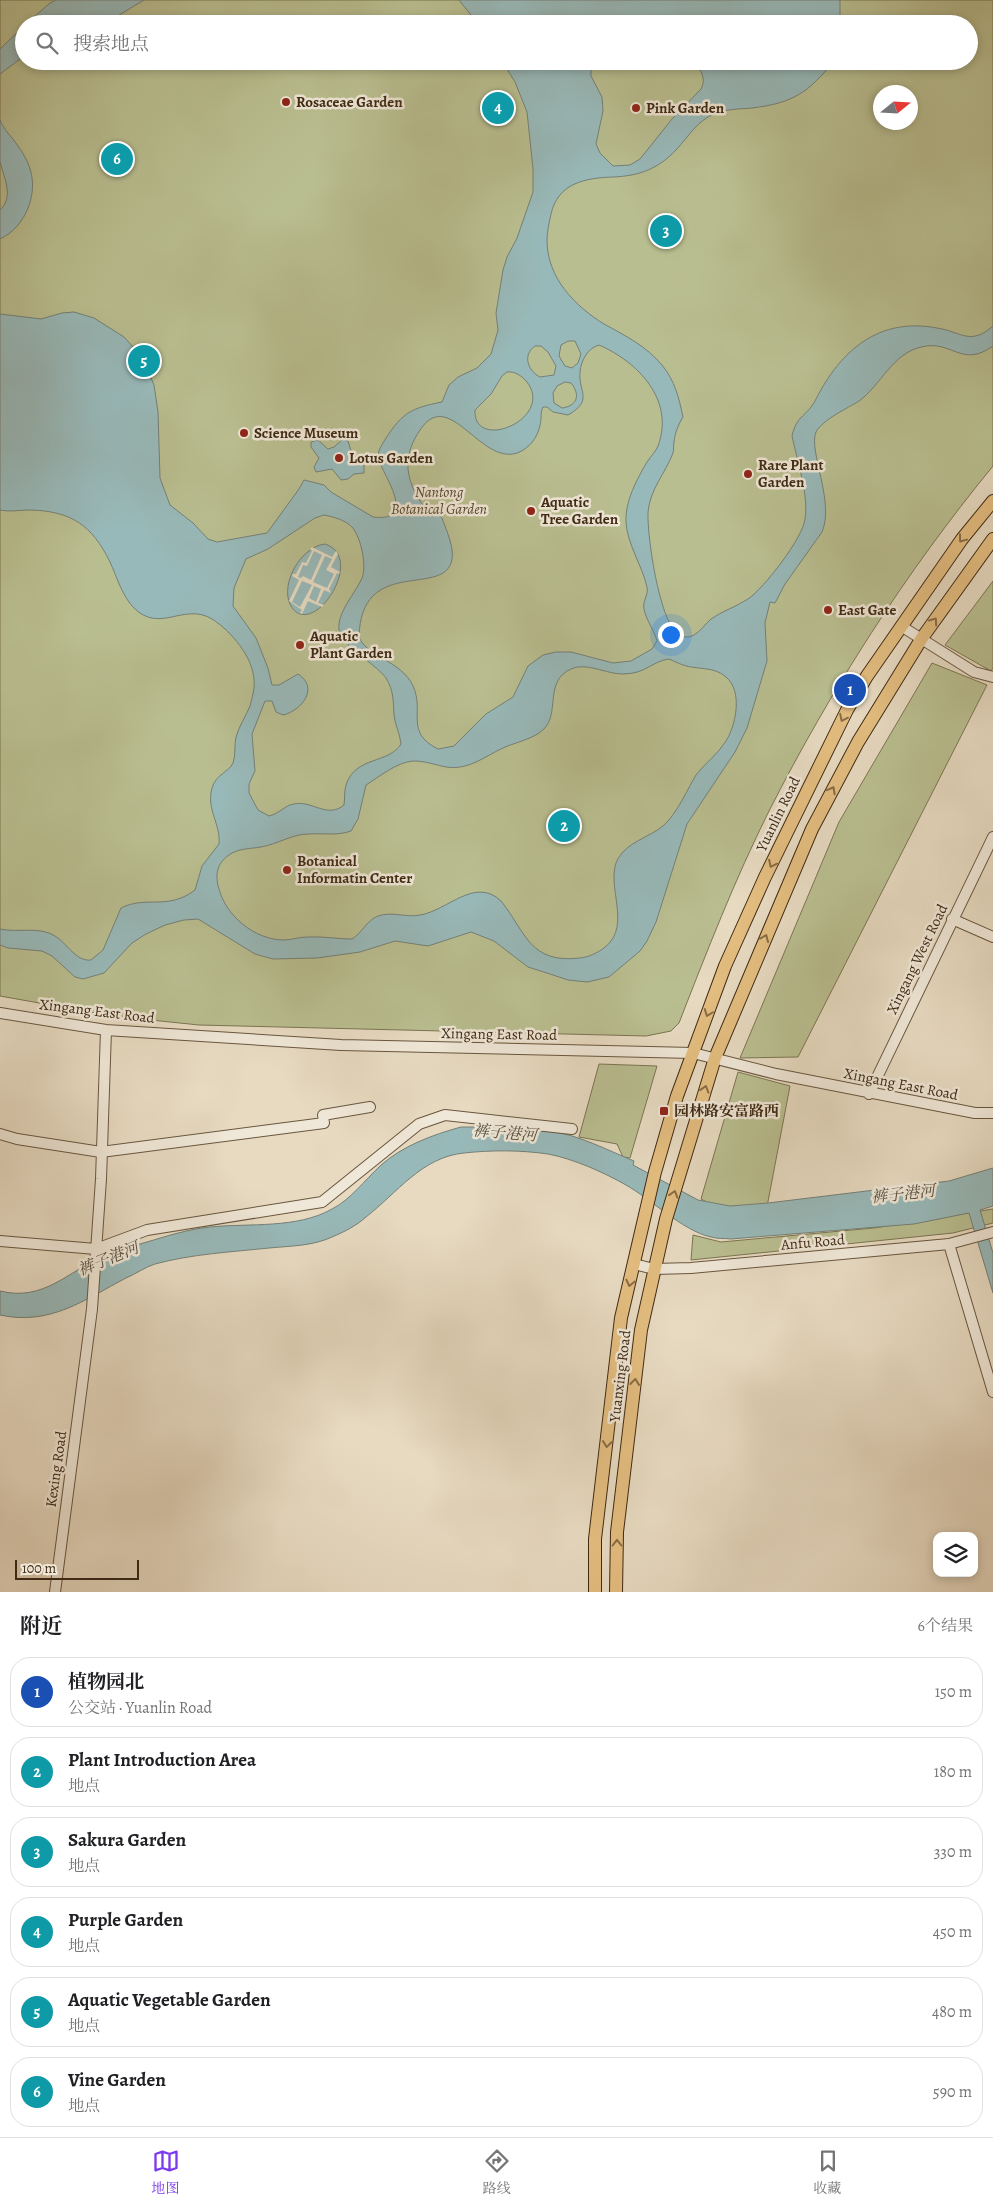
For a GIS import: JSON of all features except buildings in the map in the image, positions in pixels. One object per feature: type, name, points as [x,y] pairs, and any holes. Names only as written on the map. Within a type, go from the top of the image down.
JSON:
[{"type":"main road","name":"Yuanlin Road","points":[[655,1172],[677,1096],[725,966],[765,877],[852,702],[901,626],[962,539],[993,501]]},
{"type":"main road","points":[[715,1058],[812,829],[858,742],[922,638],[993,539]]},
{"type":"main road","name":"Yuanxing Road","points":[[616,1592],[617,1532],[642,1330],[666,1219],[715,1058]]},
{"type":"main road","name":"Yuanxing Road","points":[[595,1592],[595,1539],[621,1318],[655,1172]]},
{"type":"street","points":[[901,626],[974,672],[993,677]]},
{"type":"street","name":"Xingang West Road","points":[[869,1094],[993,837]]},
{"type":"street","points":[[952,919],[993,937]]},
{"type":"street","name":"Xingang East Road","points":[[0,1013],[106,1030],[341,1045],[693,1052],[776,1074],[869,1094],[975,1113],[993,1113]]},
{"type":"street","name":"Kexing Road","points":[[55,1592],[92,1309],[106,1030]]},
{"type":"street","points":[[0,1134],[17,1139],[101,1152],[324,1123],[323,1115],[370,1107]]},
{"type":"street","points":[[0,1241],[96,1253],[147,1230],[322,1202],[419,1124],[445,1114],[572,1129]]},
{"type":"street","name":"Anfu Road","points":[[634,1264],[654,1269],[691,1268],[949,1244],[991,1233]]},
{"type":"street","points":[[949,1244],[993,1392]]},
{"type":"green space","name":"Nantong Botanical Garden","points":[[0,0],[993,0],[993,466],[930,547],[900,590],[844,676],[793,765],[769,811],[733,889],[679,1023],[671,1031],[646,1036],[199,1025],[112,1016],[0,996]]},
{"type":"green space","points":[[993,581],[993,668],[991,671],[945,645]]},
{"type":"green space","points":[[932,663],[987,685],[798,1057],[740,1058],[839,822]]},
{"type":"green space","points":[[599,1064],[657,1066],[630,1158],[623,1157],[617,1144],[579,1137]]},
{"type":"green space","points":[[738,1072],[790,1086],[766,1212],[728,1213],[701,1199]]},
{"type":"green space","points":[[993,1209],[993,1223],[953,1233],[691,1260],[693,1235],[721,1242],[874,1228]]},
{"type":"water","points":[[56,0],[144,0],[119,15],[36,15]]},
{"type":"water","points":[[459,0],[840,0],[840,15],[471,15]]},
{"type":"water","points":[[15,35],[15,63],[0,74],[0,49]]},
{"type":"water","points":[[508,70],[591,70],[591,76],[602,97],[603,111],[596,144],[600,153],[613,166],[630,165],[640,159],[672,119],[701,89],[703,77],[700,70],[827,70],[807,89],[789,99],[766,106],[723,111],[708,117],[698,125],[669,157],[655,167],[631,175],[592,179],[574,184],[560,195],[551,214],[547,237],[548,254],[557,279],[573,300],[593,317],[635,342],[656,358],[670,377],[678,396],[683,417],[676,432],[670,461],[649,504],[648,524],[655,576],[665,612],[671,625],[683,637],[699,632],[711,619],[743,602],[755,593],[782,562],[798,538],[803,527],[806,510],[802,478],[792,436],[799,419],[813,405],[826,381],[850,352],[864,341],[880,333],[897,328],[916,326],[937,328],[972,336],[985,332],[993,326],[993,346],[973,355],[932,346],[921,347],[902,356],[867,394],[829,419],[816,432],[814,440],[815,451],[824,492],[825,506],[825,520],[822,532],[785,584],[775,603],[770,602],[765,623],[767,661],[747,728],[735,752],[687,824],[656,922],[647,941],[640,951],[609,977],[587,982],[568,980],[528,967],[494,941],[471,932],[428,946],[395,941],[360,952],[317,958],[273,959],[255,954],[198,919],[184,920],[165,925],[146,934],[132,943],[104,973],[83,979],[75,977],[52,956],[42,951],[8,948],[0,945],[0,929],[42,931],[55,936],[81,958],[91,960],[103,950],[121,908],[130,904],[175,900],[195,890],[202,866],[219,844],[218,830],[211,803],[212,788],[216,779],[229,769],[233,763],[236,737],[250,706],[254,683],[250,662],[240,645],[212,619],[192,614],[153,618],[144,615],[134,608],[123,592],[110,562],[96,538],[79,522],[57,513],[44,511],[0,510],[0,314],[41,319],[62,313],[74,312],[94,318],[124,337],[142,357],[154,385],[158,412],[160,478],[170,505],[193,523],[208,539],[217,542],[267,533],[304,480],[324,485],[331,492],[373,517],[387,517],[394,512],[396,504],[394,494],[378,456],[386,438],[398,422],[409,412],[423,406],[442,402],[449,385],[458,377],[477,368],[491,354],[498,330],[496,313],[503,270],[507,257],[517,238],[533,192],[533,169],[527,112],[515,82]],"holes":[[[568,341],[575,341],[581,354],[578,363],[572,368],[565,366],[559,356],[561,345]],[[599,345],[613,352],[639,372],[657,398],[661,413],[662,429],[658,446],[632,490],[626,514],[629,538],[647,587],[644,603],[645,613],[657,641],[652,649],[631,661],[613,663],[571,652],[556,652],[543,655],[528,666],[513,697],[486,714],[454,746],[438,749],[421,736],[417,721],[416,695],[408,678],[393,665],[369,650],[359,637],[363,612],[373,596],[386,587],[432,577],[444,572],[451,563],[451,546],[442,518],[439,515],[429,513],[418,498],[411,482],[408,464],[412,444],[420,430],[431,419],[442,417],[454,421],[490,448],[503,454],[521,451],[529,446],[537,434],[541,423],[543,407],[547,407],[553,412],[568,415],[581,405],[583,395],[580,372],[586,355]],[[535,346],[541,346],[548,352],[556,366],[554,375],[540,377],[532,371],[528,363],[531,350]],[[507,372],[516,373],[527,382],[533,396],[530,408],[522,418],[511,426],[498,430],[486,429],[478,423],[475,410],[491,394],[502,376]],[[565,382],[571,383],[574,387],[577,396],[571,405],[562,408],[554,403],[553,393],[557,386]],[[324,515],[339,519],[352,527],[358,538],[364,566],[362,578],[344,610],[339,623],[339,630],[345,642],[381,672],[389,683],[401,744],[389,755],[364,765],[350,776],[346,785],[344,805],[338,809],[325,810],[301,803],[288,806],[269,816],[258,810],[249,793],[249,784],[255,771],[252,734],[265,701],[272,701],[276,712],[283,715],[296,709],[306,698],[308,692],[304,680],[298,674],[279,685],[272,685],[268,668],[256,638],[233,606],[234,588],[246,559],[268,549],[315,518]],[[669,659],[683,665],[716,671],[726,677],[735,691],[736,708],[733,726],[726,741],[696,775],[668,821],[622,853],[616,863],[614,875],[618,914],[617,927],[613,938],[604,948],[596,953],[590,956],[563,959],[539,951],[524,934],[501,901],[491,894],[481,892],[471,893],[420,915],[388,914],[378,916],[370,921],[352,939],[313,937],[284,940],[273,939],[263,936],[243,925],[228,908],[223,899],[217,875],[221,862],[233,853],[267,846],[303,834],[346,833],[351,831],[358,819],[366,785],[395,767],[413,761],[450,767],[466,766],[535,735],[544,729],[549,722],[558,681],[563,674],[571,669],[583,667],[623,674],[638,672]]]},
{"type":"water","points":[[0,120],[27,160],[32,176],[32,191],[28,208],[17,226],[0,239],[0,210],[7,199],[7,186],[0,161]]},
{"type":"water","points":[[343,439],[348,441],[352,454],[364,465],[364,473],[354,474],[348,479],[341,480],[332,469],[316,472],[314,467],[319,458],[311,447],[311,442],[318,440],[328,449],[334,447]]},
{"type":"water","points":[[325,544],[336,552],[341,563],[339,577],[333,592],[324,604],[313,612],[303,614],[293,609],[289,601],[289,580],[299,561],[307,553]]},
{"type":"water","name":"裤子港河","points":[[461,1127],[528,1129],[572,1136],[634,1161],[633,1165],[698,1200],[730,1206],[949,1181],[993,1168],[993,1206],[980,1210],[993,1253],[993,1293],[969,1213],[914,1224],[731,1239],[716,1238],[700,1234],[678,1222],[636,1191],[588,1166],[548,1154],[495,1151],[464,1153],[435,1161],[411,1178],[358,1223],[325,1240],[301,1245],[183,1258],[155,1264],[81,1302],[51,1314],[35,1317],[0,1315],[0,1291],[16,1293],[43,1289],[91,1262],[126,1248],[202,1228],[272,1224],[304,1220],[318,1215],[339,1205],[380,1166],[398,1153],[428,1138]]},
{"type":"pier","points":[[312,547],[332,557],[336,551],[338,554],[331,567],[340,572],[339,574],[337,573],[329,589],[331,593],[324,590],[318,603],[324,605],[322,607],[308,601],[302,614],[300,613],[302,610],[289,601],[299,580],[292,576],[296,574],[302,562],[306,563],[312,551],[310,549]],"holes":[[[314,551],[322,555],[311,580],[303,576],[301,578],[298,577],[303,565],[307,566]],[[325,556],[332,559],[326,570],[334,574],[327,588],[313,582]],[[302,581],[312,585],[300,607],[292,602]],[[314,586],[321,589],[316,602],[309,598]]]},
{"type":"place","name":"Rosaceae Garden","points":[[286,102]]},
{"type":"place","name":"Purple Garden","points":[[498,108]]},
{"type":"place","name":"Pink Garden","points":[[636,108]]},
{"type":"place","name":"Vine Garden","points":[[117,159]]},
{"type":"place","name":"Sakura Garden","points":[[666,231]]},
{"type":"place","name":"Aquatic Vegetable Garden","points":[[144,361]]},
{"type":"place","name":"Science Museum","points":[[244,433]]},
{"type":"place","name":"Lotus Garden","points":[[339,458]]},
{"type":"place","name":"Rare Plant Garden","points":[[748,474]]},
{"type":"place","name":"Aquatic Tree Garden","points":[[531,511]]},
{"type":"place","name":"East Gate","points":[[828,610]]},
{"type":"place","name":"Aquatic Plant Garden","points":[[300,645]]},
{"type":"place","name":"植物园北","points":[[850,690]]},
{"type":"place","name":"Plant Introduction Area","points":[[564,826]]},
{"type":"place","name":"Botanical Informatin Center","points":[[287,870]]},
{"type":"place","name":"园林路安富路西","points":[[664,1111]]}]
